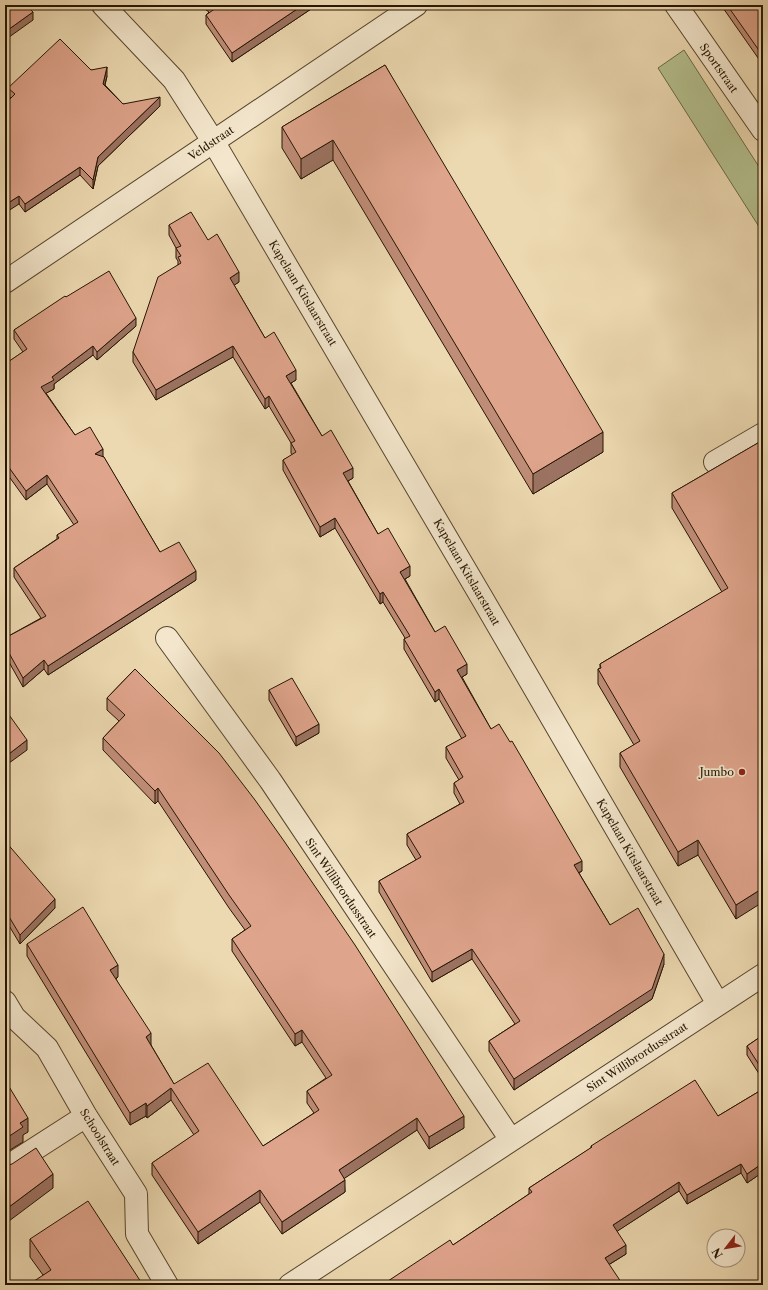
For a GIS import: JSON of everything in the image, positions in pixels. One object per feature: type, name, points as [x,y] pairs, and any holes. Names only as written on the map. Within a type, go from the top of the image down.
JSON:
[{"type":"street","name":"Kapelaan Kitslaarstraat","points":[[104,5],[174,80],[213,141],[486,604],[718,1004]]},
{"type":"street","name":"Veldstraat","points":[[5,282],[416,5]]},
{"type":"street","name":"Sportstraat","points":[[676,5],[763,130]]},
{"type":"street","points":[[715,462],[763,434]]},
{"type":"street","name":"Sint Willibrordusstraat","points":[[168,638],[270,780],[511,1140]]},
{"type":"street","name":"Sint Willibrordusstraat","points":[[290,1285],[763,975]]},
{"type":"street","name":"Schoolstraat","points":[[5,1002],[14,1017],[47,1048],[86,1116],[136,1194],[136,1234],[167,1285]]},
{"type":"street","points":[[5,1168],[86,1116]]},
{"type":"green space","points":[[684,50],[763,173],[763,233],[658,68]]},
{"type":"building","points":[[5,5],[26,5],[33,12],[5,32]]},
{"type":"building","points":[[211,5],[303,5],[232,53],[206,15],[216,8]]},
{"type":"building","points":[[727,5],[763,5],[763,56]]},
{"type":"building","points":[[60,39],[91,70],[107,67],[103,84],[123,104],[160,97],[98,157],[93,180],[80,167],[25,204],[19,196],[5,205],[5,104],[15,94],[8,88]]},
{"type":"building","points":[[385,65],[603,432],[533,474],[333,140],[301,159],[282,127]]},
{"type":"building","points":[[191,212],[208,240],[217,234],[239,272],[230,278],[265,338],[274,332],[296,370],[286,376],[322,436],[331,430],[353,468],[343,473],[378,534],[388,528],[410,566],[400,572],[435,632],[445,626],[467,664],[457,670],[491,729],[499,724],[510,742],[512,741],[582,861],[574,865],[610,925],[638,908],[664,954],[652,989],[514,1079],[489,1041],[520,1021],[472,949],[432,972],[379,881],[421,857],[407,834],[464,802],[454,783],[463,777],[446,747],[466,736],[439,689],[435,692],[404,639],[410,636],[383,592],[380,594],[335,518],[320,527],[283,460],[296,452],[291,443],[295,441],[269,396],[265,399],[233,346],[156,390],[133,352],[158,277],[181,263],[178,257],[181,256],[176,248],[181,246],[169,225]]},
{"type":"building","points":[[109,271],[136,318],[97,352],[93,346],[52,377],[54,380],[41,387],[75,435],[90,427],[103,449],[95,454],[104,457],[160,552],[179,542],[196,571],[48,666],[44,660],[23,678],[5,646],[5,638],[46,616],[14,568],[59,538],[57,535],[78,522],[47,475],[26,491],[5,462],[5,364],[27,349],[14,330],[65,296],[66,297]]},
{"type":"building","points":[[763,440],[763,888],[736,905],[698,840],[678,852],[620,753],[640,741],[598,669],[601,668],[600,664],[728,588],[672,493]]},
{"type":"building","points":[[135,669],[219,753],[255,800],[355,945],[464,1116],[429,1137],[417,1118],[339,1170],[345,1180],[282,1222],[260,1190],[198,1232],[152,1163],[199,1131],[171,1088],[147,1106],[146,1103],[130,1113],[27,944],[83,907],[118,965],[110,970],[151,1033],[146,1037],[174,1084],[208,1063],[263,1146],[319,1110],[307,1091],[332,1075],[302,1030],[295,1034],[232,939],[251,926],[158,788],[155,791],[103,738],[125,715],[107,698]]},
{"type":"building","points":[[292,678],[319,724],[296,737],[269,690]]},
{"type":"building","points":[[7,712],[27,740],[5,757],[5,714]]},
{"type":"building","points":[[5,841],[55,899],[20,935],[5,910]]},
{"type":"building","points":[[763,1035],[763,1071],[747,1046]]},
{"type":"building","points":[[5,1080],[28,1118],[20,1123],[23,1127],[5,1139]]},
{"type":"building","points":[[695,1080],[718,1116],[763,1089],[763,1163],[747,1174],[741,1164],[687,1195],[679,1182],[613,1225],[626,1245],[605,1258],[623,1285],[382,1285],[450,1240],[453,1245],[532,1192],[529,1188],[592,1147],[591,1146]]},
{"type":"building","points":[[36,1148],[53,1174],[5,1210],[5,1166],[12,1164]]},
{"type":"building","points":[[88,1201],[143,1285],[28,1285],[51,1270],[30,1239]]},
{"type":"place","name":"Jumbo","points":[[742,772]]}]
